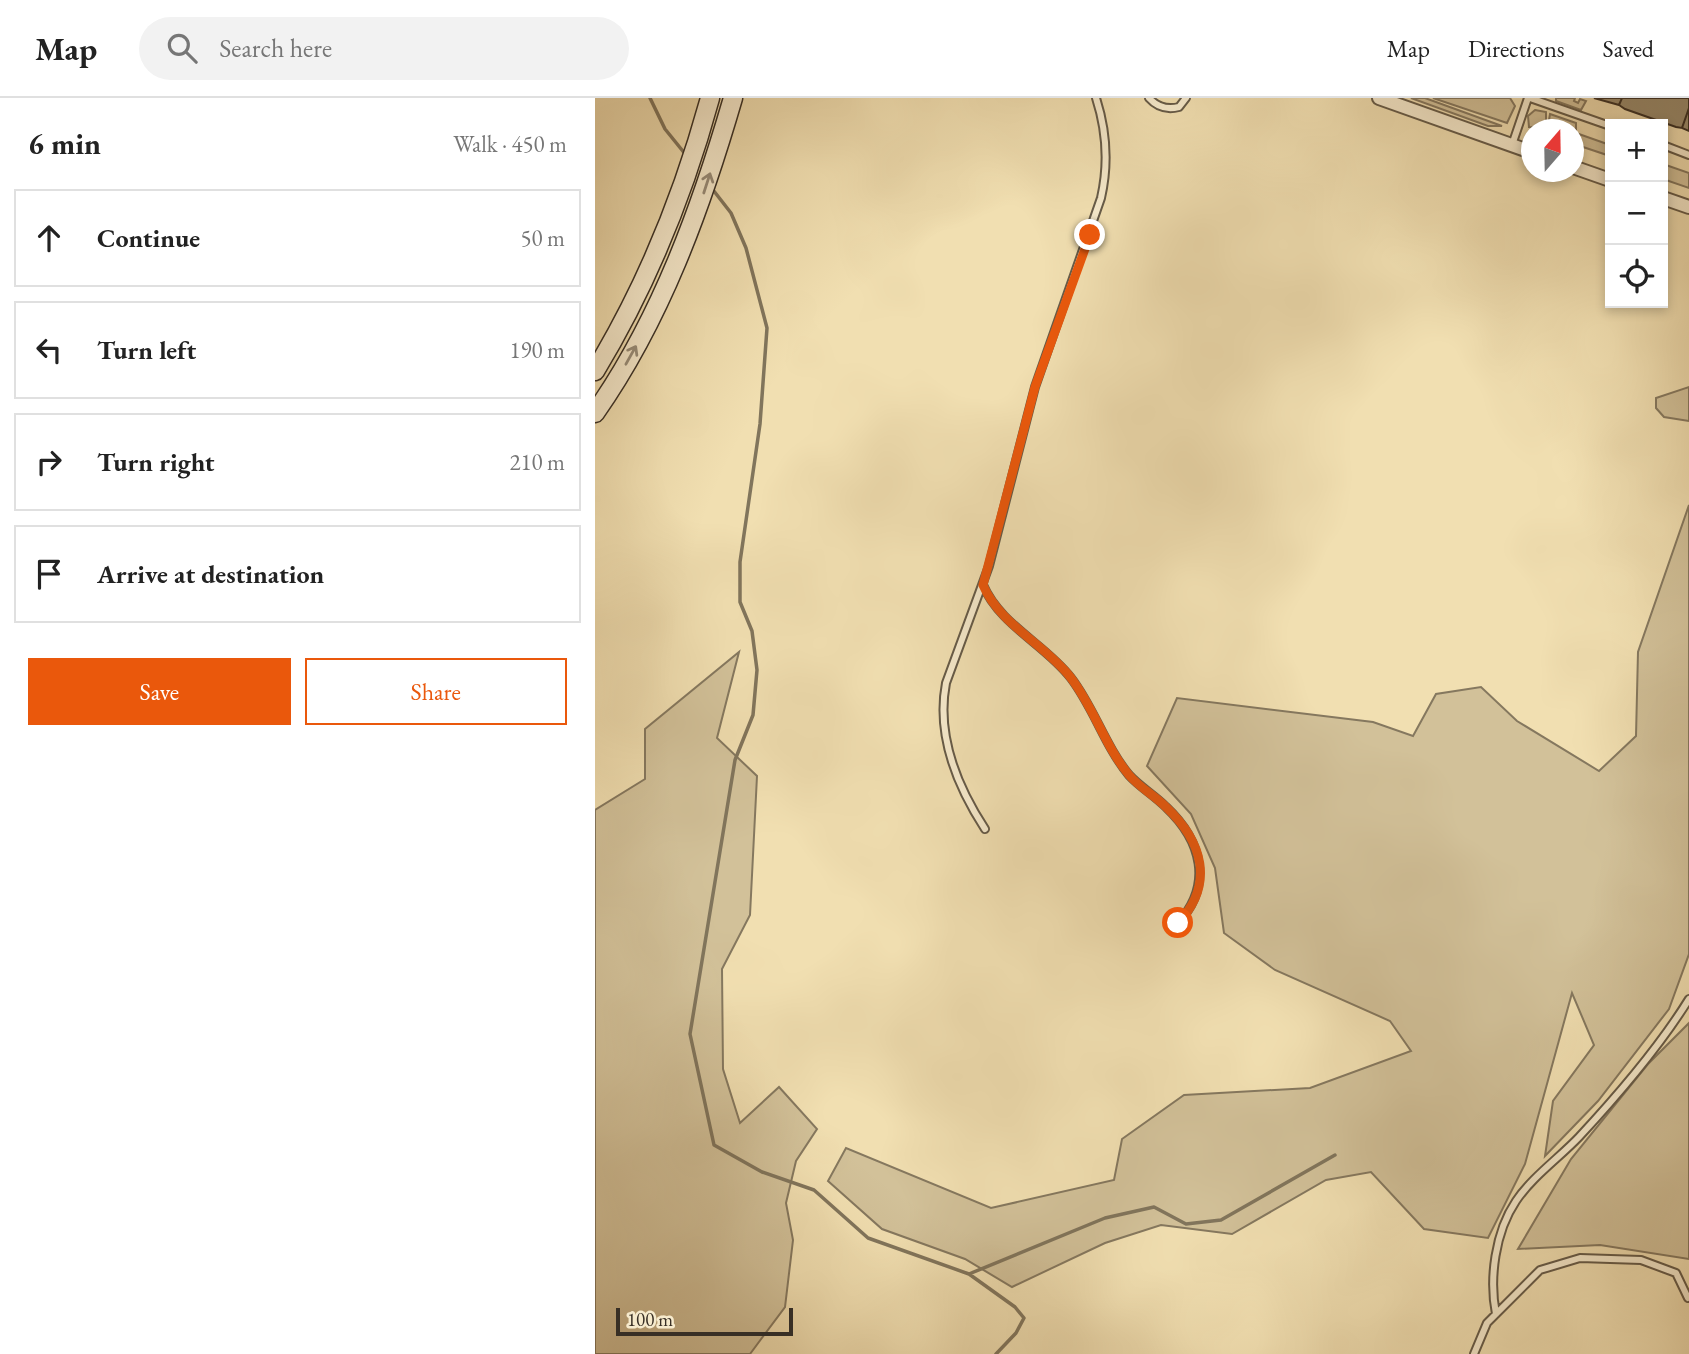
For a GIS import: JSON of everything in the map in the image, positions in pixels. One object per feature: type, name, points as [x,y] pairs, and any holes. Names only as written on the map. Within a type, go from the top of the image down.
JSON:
[{"type":"main road","points":[[595,371],[636,295],[665,226],[685,177],[709,98]]},
{"type":"main road","points":[[595,413],[601,393],[653,313],[705,191],[733,98]]},
{"type":"street","points":[[1379,98],[1521,148]]},
{"type":"street","points":[[1584,171],[1605,178]]},
{"type":"street","points":[[1668,200],[1689,208]]},
{"type":"lane","points":[[985,828],[969,805],[954,768],[942,703],[946,683],[983,585],[1035,387],[1090,235],[1106,179],[1106,137],[1096,98]]},
{"type":"lane","points":[[1149,98],[1159,106],[1173,108],[1179,107],[1186,98]]},
{"type":"lane","points":[[1512,145],[1529,98],[1605,124]]},
{"type":"lane","points":[[1668,147],[1689,155]]},
{"type":"lane","points":[[983,585],[992,603],[1071,678],[1129,775],[1166,806],[1195,847],[1202,873],[1200,886],[1188,912],[1178,923]]},
{"type":"lane","points":[[1496,1314],[1492,1297],[1495,1260],[1500,1236],[1515,1202],[1580,1136],[1643,1064],[1689,999]]},
{"type":"lane","points":[[1474,1354],[1487,1324],[1539,1270],[1580,1258],[1641,1260],[1676,1273],[1688,1298]]},
{"type":"shaded area","points":[[1411,98],[1425,98],[1502,126],[1488,126]]},
{"type":"shaded area","points":[[1433,98],[1510,98],[1515,106],[1507,123]]},
{"type":"shaded area","points":[[1556,98],[1575,98],[1574,101],[1578,103],[1580,99],[1586,101],[1581,110],[1556,101]]},
{"type":"shaded area","points":[[1535,110],[1546,112],[1546,119],[1528,119]]},
{"type":"shaded area","points":[[1550,114],[1564,119],[1549,119]]},
{"type":"shaded area","points":[[1584,136],[1605,143],[1605,154],[1584,147]]},
{"type":"shaded area","points":[[1668,166],[1689,173],[1689,188],[1668,181]]},
{"type":"shaded area","points":[[1689,387],[1689,421],[1664,417],[1656,408],[1656,398]]},
{"type":"shaded area","points":[[1689,505],[1689,954],[1669,1009],[1598,1101],[1545,1156],[1553,1101],[1594,1045],[1572,993],[1525,1164],[1488,1238],[1424,1229],[1371,1172],[1326,1180],[1232,1234],[1161,1225],[1105,1243],[1012,1287],[965,1259],[882,1229],[828,1181],[846,1148],[991,1208],[1114,1180],[1122,1139],[1184,1095],[1310,1088],[1411,1051],[1390,1021],[1275,970],[1224,933],[1215,868],[1191,814],[1147,766],[1177,698],[1373,722],[1413,736],[1436,694],[1481,687],[1517,721],[1599,771],[1636,736],[1638,652]]},
{"type":"shaded area","points":[[739,652],[717,738],[757,776],[750,915],[722,969],[723,1069],[740,1123],[779,1087],[817,1129],[796,1161],[786,1203],[793,1240],[785,1307],[750,1354],[595,1354],[595,810],[645,779],[645,729]]},
{"type":"shaded area","points":[[1689,1023],[1689,1259],[1600,1245],[1518,1249],[1571,1159],[1648,1064]]},
{"type":"building","points":[[1594,98],[1622,98],[1619,105]]},
{"type":"building","points":[[1622,98],[1689,98],[1689,108],[1682,128],[1668,124],[1668,119],[1653,119],[1619,105]]},
{"type":"building","points":[[1689,108],[1689,131],[1682,128]]},
{"type":"waterway","points":[[650,98],[665,129],[686,155]]},
{"type":"waterway","points":[[710,186],[731,213],[746,248],[767,328],[760,424],[740,562],[740,602],[752,631],[757,670],[753,715],[735,760],[690,1034],[714,1145],[762,1172],[814,1190],[868,1238],[969,1274],[1015,1307],[1024,1318],[1016,1333],[996,1354]]},
{"type":"waterway","points":[[969,1274],[1105,1218],[1154,1207],[1186,1224],[1221,1220],[1335,1155]]},
{"type":"route","points":[[1090,235],[1035,387],[1007,502],[983,585],[992,603],[1071,678],[1129,775],[1148,794],[1166,806],[1195,847],[1202,873],[1200,886],[1196,899],[1178,923]]}]
